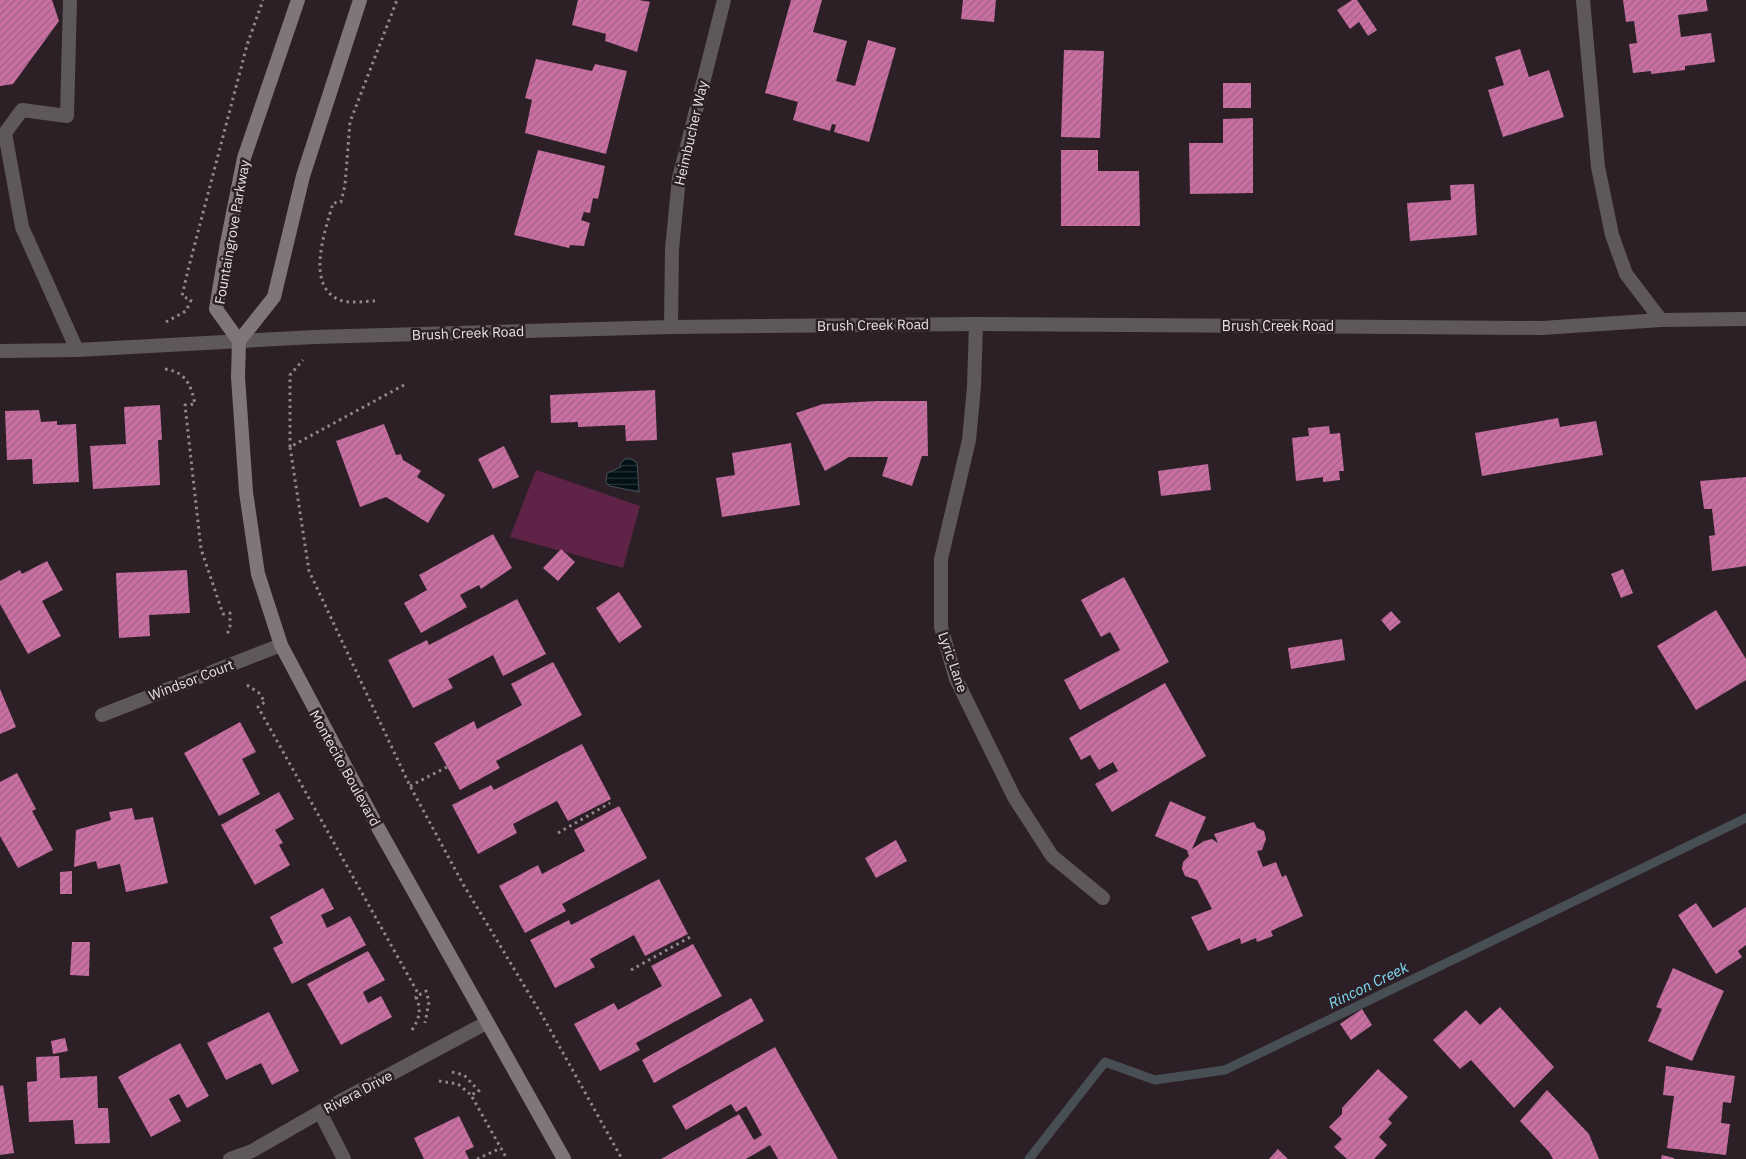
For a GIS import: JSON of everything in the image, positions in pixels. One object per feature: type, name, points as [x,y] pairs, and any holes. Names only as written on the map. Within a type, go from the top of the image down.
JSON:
[{"type":"main road","name":"Fountaingrove Parkway","points":[[239,341],[216,309],[226,243],[244,158],[298,0]]},
{"type":"main road","points":[[239,341],[274,297],[283,253],[303,176],[360,0]]},
{"type":"main road","name":"Montecito Boulevard","points":[[239,341],[238,377],[246,492],[258,574],[281,645],[308,699],[486,1023],[564,1159]]},
{"type":"street","points":[[70,0],[67,116],[22,110],[5,133],[22,228],[77,350]]},
{"type":"street","name":"Heimbucher Way","points":[[671,327],[672,249],[679,178],[724,0]]},
{"type":"street","points":[[1583,0],[1598,167],[1612,235],[1626,274],[1660,320]]},
{"type":"street","name":"Brush Creek Road","points":[[0,350],[77,350],[239,341],[671,327],[976,324],[1542,328],[1660,320],[1746,319]]},
{"type":"street","name":"Lyric Lane","points":[[976,324],[974,387],[968,440],[941,559],[941,627],[956,678],[1014,797],[1052,856],[1103,898]]},
{"type":"street","name":"Windsor Court","points":[[102,715],[281,645]]},
{"type":"street","name":"Rivera Drive","points":[[230,1159],[252,1151],[320,1112],[486,1023]]},
{"type":"street","points":[[320,1112],[344,1159]]},
{"type":"path","points":[[176,317],[186,310],[191,300],[182,296],[186,279],[247,45],[263,0]]},
{"type":"path","points":[[376,301],[349,302],[334,297],[321,277],[319,258],[333,203],[341,202],[345,185],[350,122],[397,0]]},
{"type":"path","points":[[302,360],[290,375],[290,447],[310,571],[410,786],[463,884],[544,1017],[622,1159]]},
{"type":"path","points":[[176,371],[187,379],[195,404],[185,405],[201,549],[223,614],[230,614],[230,626],[227,635]]},
{"type":"path","points":[[290,447],[404,385]]},
{"type":"path","points":[[247,685],[259,693],[265,702],[258,707],[419,995]]},
{"type":"path","points":[[410,786],[447,767]]},
{"type":"path","points":[[558,833],[610,803]]},
{"type":"path","points":[[631,970],[692,936]]},
{"type":"path","points":[[412,1030],[420,1012],[416,997],[426,991],[429,1002],[425,1023]]},
{"type":"path","points":[[452,1072],[464,1075],[479,1091],[471,1095]]},
{"type":"path","points":[[440,1082],[458,1084],[471,1095],[506,1159]]},
{"type":"path","points":[[477,1159],[500,1148]]},
{"type":"shaded area","points":[[626,458],[630,458],[637,463],[639,492],[610,486],[606,483],[607,473],[621,467],[620,464]]},
{"type":"shaded area","points":[[536,470],[640,506],[623,568],[510,537]]},
{"type":"building","points":[[0,0],[52,0],[59,21],[13,84],[0,86]]},
{"type":"building","points":[[578,0],[639,0],[650,2],[637,52],[605,41],[606,34],[572,25]]},
{"type":"building","points":[[791,0],[822,0],[813,32],[847,41],[836,81],[855,86],[868,40],[896,48],[869,142],[834,132],[836,125],[832,124],[830,131],[793,120],[798,102],[765,93]]},
{"type":"building","points":[[963,0],[996,0],[994,22],[961,19]]},
{"type":"building","points":[[1352,0],[1357,0],[1377,30],[1368,36],[1359,22],[1350,29],[1337,10]]},
{"type":"building","points":[[1623,0],[1706,0],[1708,11],[1678,15],[1681,37],[1711,33],[1715,62],[1685,66],[1685,70],[1651,74],[1651,71],[1633,73],[1629,44],[1637,43],[1634,21],[1626,22]]},
{"type":"building","points":[[1520,49],[1529,77],[1549,70],[1564,117],[1503,137],[1488,90],[1504,85],[1495,57]]},
{"type":"building","points":[[1064,50],[1104,51],[1100,138],[1061,137]]},
{"type":"building","points":[[536,59],[592,71],[595,64],[627,71],[606,154],[525,133],[532,100],[525,98]]},
{"type":"building","points":[[1223,83],[1251,83],[1251,108],[1223,108]]},
{"type":"building","points":[[1253,118],[1253,193],[1190,194],[1189,143],[1223,143],[1223,119]]},
{"type":"building","points":[[538,150],[605,166],[598,199],[593,198],[590,213],[584,212],[581,220],[590,223],[584,246],[570,245],[569,248],[514,235]]},
{"type":"building","points":[[1061,150],[1098,150],[1098,171],[1139,171],[1140,226],[1061,226]]},
{"type":"building","points":[[1474,184],[1477,235],[1410,241],[1407,203],[1451,200],[1450,185]]},
{"type":"building","points":[[655,390],[657,440],[626,441],[625,425],[578,427],[578,422],[551,423],[550,395]]},
{"type":"building","points":[[927,401],[928,456],[922,456],[912,486],[882,476],[888,457],[849,457],[825,471],[796,413],[823,404]]},
{"type":"building","points":[[160,405],[162,440],[158,440],[160,485],[93,489],[90,446],[126,444],[124,407]]},
{"type":"building","points":[[39,410],[41,422],[57,421],[57,425],[76,424],[79,482],[33,484],[32,459],[7,460],[5,411]]},
{"type":"building","points":[[1558,418],[1560,427],[1596,421],[1603,455],[1482,476],[1475,433]]},
{"type":"building","points":[[384,424],[396,455],[401,454],[403,460],[421,471],[417,477],[445,495],[428,523],[386,497],[360,507],[336,441]]},
{"type":"building","points":[[1329,426],[1330,434],[1340,433],[1344,471],[1339,471],[1340,480],[1323,482],[1323,477],[1296,481],[1292,438],[1309,436],[1308,428]]},
{"type":"building","points":[[791,443],[800,505],[722,517],[716,478],[735,475],[732,453]]},
{"type":"building","points":[[504,446],[519,477],[493,489],[478,459]]},
{"type":"building","points":[[1208,464],[1211,490],[1161,496],[1158,471]]},
{"type":"building","points":[[1746,477],[1746,566],[1712,571],[1709,536],[1715,535],[1712,509],[1704,509],[1700,481]]},
{"type":"building","points":[[493,534],[512,568],[481,589],[479,585],[460,595],[467,607],[421,633],[404,603],[427,590],[419,575]]},
{"type":"building","points":[[561,549],[575,562],[558,581],[543,568]]},
{"type":"building","points":[[47,561],[63,590],[42,601],[61,636],[28,654],[0,604],[0,581],[20,570],[22,574]]},
{"type":"building","points":[[1623,569],[1633,593],[1621,598],[1611,574]]},
{"type":"building","points":[[187,570],[190,613],[149,615],[150,636],[119,638],[116,573]]},
{"type":"building","points":[[1124,577],[1169,662],[1080,710],[1064,680],[1120,650],[1110,632],[1101,637],[1081,600]]},
{"type":"building","points":[[619,592],[642,627],[619,643],[596,608]]},
{"type":"building","points":[[517,599],[546,654],[503,676],[493,655],[448,679],[453,688],[413,708],[388,660],[427,640],[429,645]]},
{"type":"building","points":[[1716,610],[1746,659],[1746,680],[1696,710],[1657,646]]},
{"type":"building","points":[[1391,611],[1401,622],[1390,631],[1381,620]]},
{"type":"building","points":[[1342,639],[1345,660],[1291,669],[1288,648]]},
{"type":"building","points":[[553,662],[582,715],[496,761],[500,768],[460,790],[434,743],[474,721],[477,729],[522,705],[511,684]]},
{"type":"building","points":[[1165,683],[1206,756],[1112,812],[1095,784],[1118,771],[1113,762],[1099,770],[1090,755],[1081,760],[1069,738]]},
{"type":"building","points":[[0,689],[16,727],[0,734]]},
{"type":"building","points":[[240,722],[256,752],[242,759],[260,794],[219,816],[184,753]]},
{"type":"building","points":[[582,744],[611,799],[568,821],[557,801],[513,824],[517,833],[478,854],[452,805],[491,785],[494,790]]},
{"type":"building","points":[[17,773],[36,809],[32,811],[53,850],[18,868],[0,836],[0,782]]},
{"type":"building","points":[[279,792],[294,819],[275,830],[283,843],[279,845],[290,865],[255,885],[221,825]]},
{"type":"building","points":[[1170,801],[1206,817],[1192,849],[1204,841],[1212,839],[1218,843],[1214,834],[1254,822],[1257,828],[1264,831],[1266,839],[1262,850],[1257,851],[1263,867],[1276,862],[1282,877],[1286,875],[1303,916],[1271,931],[1273,936],[1257,942],[1256,938],[1241,944],[1240,938],[1208,951],[1191,917],[1212,909],[1197,880],[1185,876],[1182,869],[1183,862],[1189,856],[1187,850],[1155,836]]},
{"type":"building","points":[[619,806],[647,858],[562,904],[566,911],[525,933],[499,886],[538,865],[542,874],[585,851],[574,830]]},
{"type":"building","points":[[132,808],[135,820],[153,817],[168,883],[126,892],[120,864],[98,869],[96,861],[74,867],[76,830],[111,820],[109,812]]},
{"type":"building","points":[[896,840],[907,861],[876,878],[865,858]]},
{"type":"building","points":[[72,871],[72,894],[60,894],[60,872]]},
{"type":"building","points":[[659,879],[688,934],[645,956],[634,935],[590,959],[595,967],[555,988],[530,940],[569,920],[571,925]]},
{"type":"building","points":[[323,888],[334,909],[321,915],[327,928],[350,916],[366,945],[292,984],[273,948],[283,943],[270,917]]},
{"type":"building","points":[[1696,903],[1713,928],[1746,907],[1746,945],[1738,951],[1742,957],[1716,974],[1678,915]]},
{"type":"building","points":[[72,942],[90,942],[89,976],[70,975]]},
{"type":"building","points":[[693,944],[722,996],[636,1043],[640,1050],[600,1071],[574,1024],[614,1003],[618,1010],[662,986],[651,966]]},
{"type":"building","points":[[368,951],[385,980],[363,992],[368,1003],[381,996],[392,1017],[341,1045],[307,984]]},
{"type":"building","points":[[1673,968],[1724,991],[1692,1061],[1648,1041],[1662,1009],[1656,1007]]},
{"type":"building","points":[[751,998],[764,1021],[654,1083],[642,1060]]},
{"type":"building","points":[[1500,1007],[1554,1067],[1514,1108],[1471,1060],[1460,1069],[1433,1040],[1466,1010],[1480,1025]]},
{"type":"building","points":[[1362,1009],[1372,1025],[1351,1040],[1340,1024]]},
{"type":"building","points":[[269,1012],[299,1071],[272,1085],[261,1063],[226,1080],[207,1043]]},
{"type":"building","points":[[65,1038],[68,1051],[53,1054],[51,1041]]},
{"type":"building","points":[[180,1043],[209,1096],[187,1108],[179,1094],[169,1099],[181,1121],[151,1137],[118,1077]]},
{"type":"building","points":[[775,1047],[838,1159],[778,1159],[770,1145],[746,1159],[661,1159],[739,1114],[754,1140],[762,1135],[746,1106],[736,1112],[731,1104],[686,1130],[672,1106]]},
{"type":"building","points":[[59,1056],[60,1078],[97,1076],[98,1108],[108,1108],[110,1143],[75,1144],[73,1120],[29,1122],[27,1082],[37,1081],[36,1057]]},
{"type":"building","points":[[1666,1066],[1735,1076],[1731,1103],[1723,1102],[1721,1123],[1730,1124],[1726,1155],[1667,1148],[1674,1096],[1663,1095]]},
{"type":"building","points":[[1378,1069],[1408,1097],[1388,1119],[1392,1123],[1379,1137],[1387,1145],[1374,1159],[1347,1159],[1334,1147],[1342,1139],[1329,1127],[1342,1114],[1342,1108]]},
{"type":"building","points":[[3,1085],[14,1153],[0,1155],[0,1086]]},
{"type":"building","points":[[1547,1090],[1589,1134],[1599,1159],[1553,1159],[1549,1152],[1520,1121]]},
{"type":"building","points":[[459,1116],[474,1147],[465,1151],[469,1159],[424,1159],[414,1138]]},
{"type":"building","points":[[1278,1149],[1288,1159],[1269,1159]]},
{"type":"building","points":[[1662,1155],[1674,1158],[1674,1159],[1661,1159]]},
{"type":"waterway","name":"Rincon Creek","points":[[1029,1159],[1105,1062],[1155,1080],[1225,1070],[1746,818]]}]
